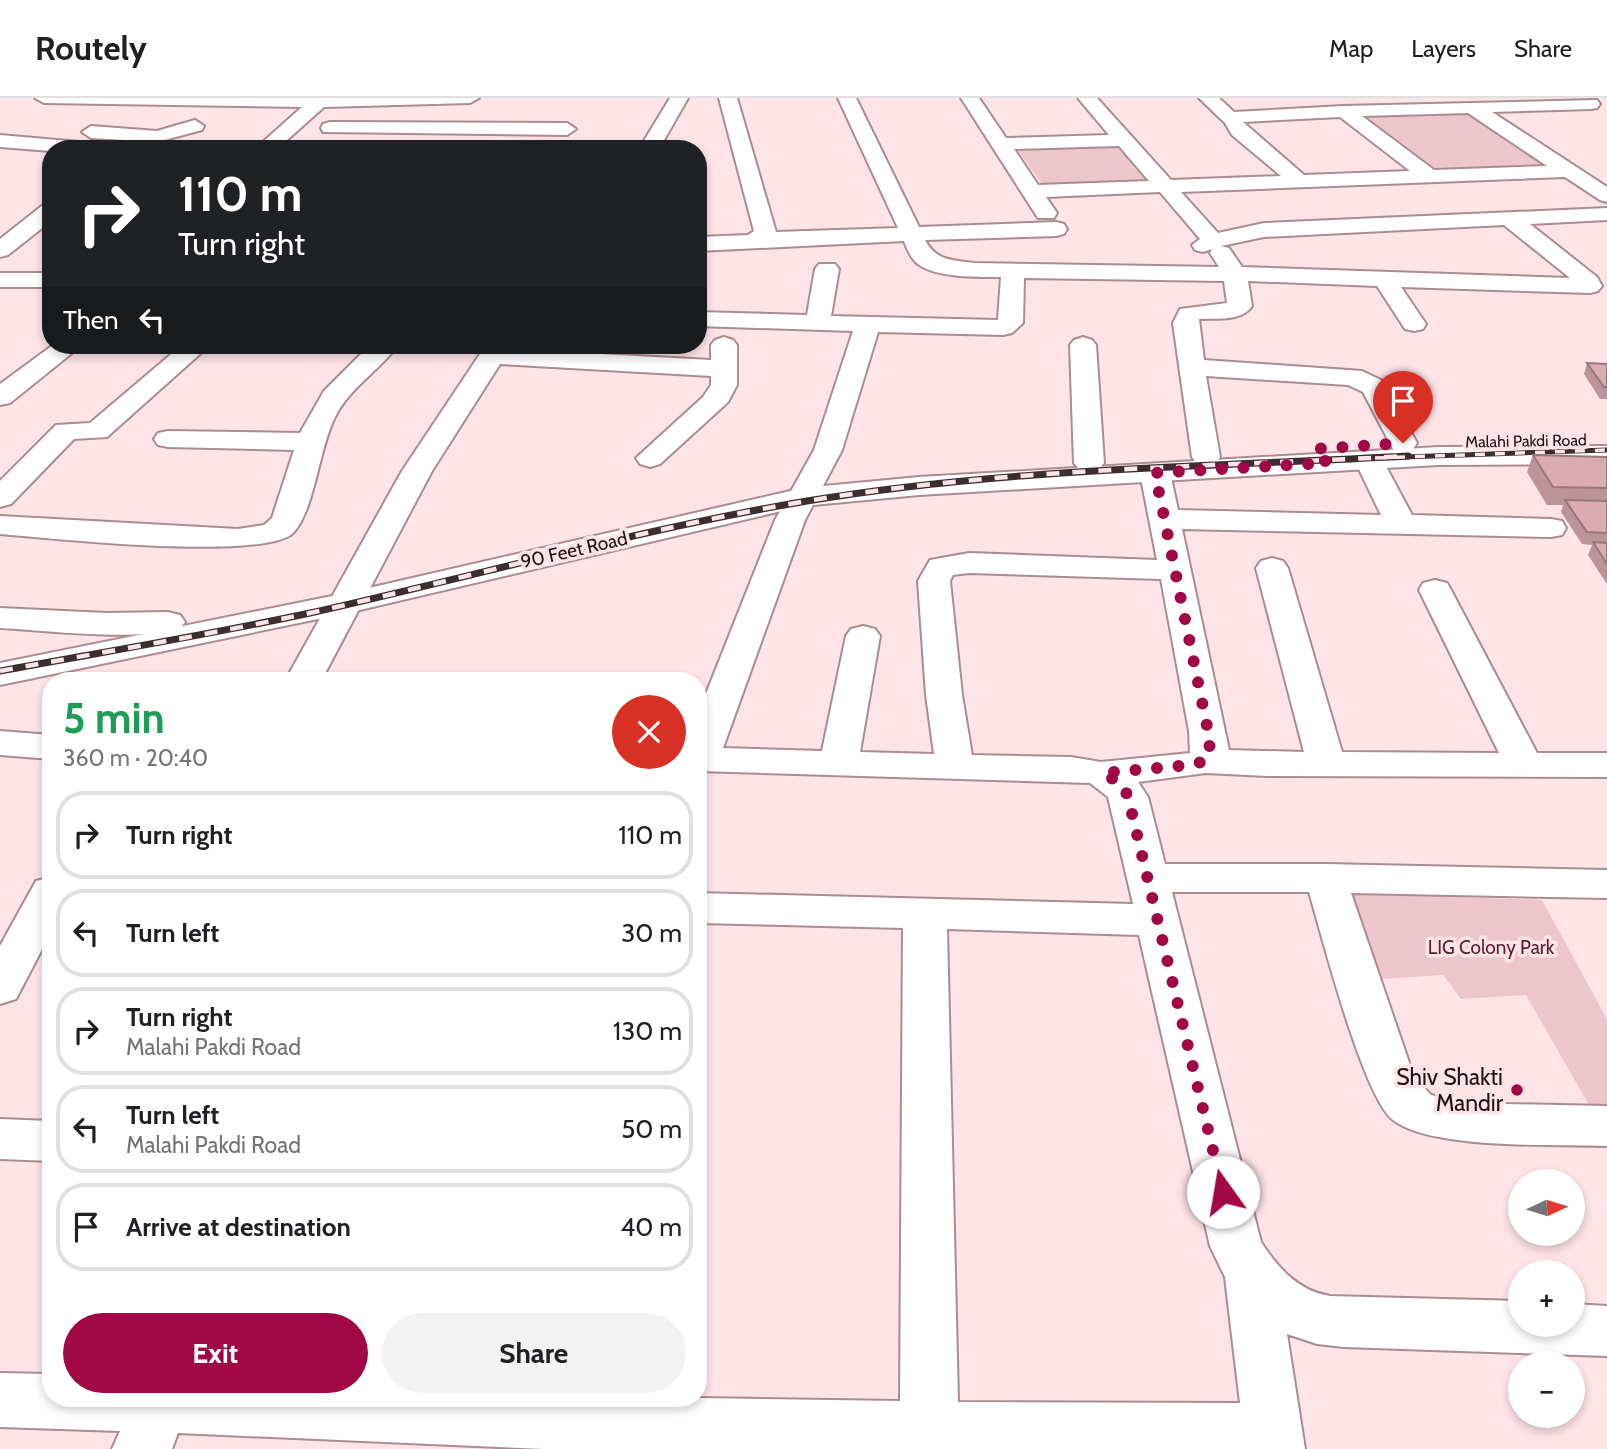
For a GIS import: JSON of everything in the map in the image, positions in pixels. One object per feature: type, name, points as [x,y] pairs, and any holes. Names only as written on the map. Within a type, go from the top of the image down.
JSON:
[{"type":"street","points":[[24,111],[47,98],[152,102],[319,102],[470,98]]},
{"type":"street","points":[[654,140],[679,98]]},
{"type":"street","points":[[728,98],[766,230],[766,234],[760,239]]},
{"type":"street","points":[[847,98],[924,258],[934,264],[974,270],[1013,271],[1074,248]]},
{"type":"street","points":[[970,98],[1074,248]]},
{"type":"street","points":[[1087,98],[1166,184],[1201,244],[1225,257],[1236,274],[1240,306],[1236,309],[1194,312],[1187,317],[1206,457]]},
{"type":"street","points":[[1208,98],[1232,120],[1239,131],[1297,179]]},
{"type":"street","points":[[91,140],[152,102]]},
{"type":"street","points":[[275,140],[319,102]]},
{"type":"street","points":[[1232,120],[1247,115],[1343,111],[1593,105]]},
{"type":"street","points":[[1471,107],[1607,197]]},
{"type":"street","points":[[563,140],[570,109]]},
{"type":"street","points":[[1343,111],[1429,176]]},
{"type":"street","points":[[91,140],[170,137],[195,126]]},
{"type":"street","points":[[330,128],[567,128]]},
{"type":"street","points":[[1000,144],[1125,140]]},
{"type":"street","points":[[0,141],[42,145]]},
{"type":"street","points":[[1,163],[32,144]]},
{"type":"street","points":[[1034,191],[1297,179],[1568,171]]},
{"type":"street","points":[[1201,244],[1244,232],[1607,214]]},
{"type":"street","points":[[0,250],[9,235],[42,215]]},
{"type":"street","points":[[1510,219],[1599,289]]},
{"type":"street","points":[[1410,224],[1430,241]]},
{"type":"street","points":[[1313,228],[1356,279]]},
{"type":"street","points":[[707,243],[912,234],[1074,248],[1236,274],[1599,289]]},
{"type":"street","points":[[1450,259],[1475,283]]},
{"type":"street","points":[[818,321],[827,269]]},
{"type":"street","points":[[707,319],[818,321],[984,329],[1009,326],[1013,271]]},
{"type":"street","points":[[1385,279],[1414,324]]},
{"type":"street","points":[[0,280],[42,280]]},
{"type":"street","points":[[650,458],[714,402],[724,384],[725,338],[730,320]]},
{"type":"street","points":[[707,739],[790,520],[828,450],[868,323]]},
{"type":"street","points":[[1083,345],[1089,463]]},
{"type":"street","points":[[0,397],[57,354]]},
{"type":"street","points":[[0,498],[66,431],[97,431],[187,354]]},
{"type":"street","points":[[0,525],[206,537],[258,537],[272,533],[282,527],[287,519],[311,441],[328,405],[376,354]]},
{"type":"street","points":[[308,672],[417,471],[493,354]]},
{"type":"street","points":[[546,354],[724,369]]},
{"type":"street","points":[[1192,367],[1353,377],[1374,387],[1403,443]]},
{"type":"street","points":[[0,369],[33,372]]},
{"type":"street","points":[[168,439],[311,441]]},
{"type":"street","name":"Malahi Pakdi Road","points":[[1153,467],[1321,456],[1403,443],[1607,440]]},
{"type":"street","name":"Malahi Pakdi Road","points":[[1153,467],[1206,457],[1321,456],[1369,461],[1438,456],[1607,455]]},
{"type":"street","points":[[1369,461],[1402,526]]},
{"type":"street","name":"90 Feet Road","points":[[0,674],[807,489],[914,470],[1089,463],[1153,467]]},
{"type":"street","points":[[1153,467],[1210,740],[1205,761]]},
{"type":"street","name":"90 Feet Road","points":[[807,489],[919,486],[1153,467]]},
{"type":"street","points":[[1545,469],[1607,471]]},
{"type":"street","points":[[1164,519],[1402,526],[1562,516]]},
{"type":"street","points":[[955,766],[944,695],[934,581],[942,568],[990,563],[1175,570]]},
{"type":"street","points":[[1272,568],[1326,764]]},
{"type":"street","points":[[1435,590],[1523,763]]},
{"type":"street","name":"90 Feet Road","points":[[0,657],[168,622],[352,594]]},
{"type":"street","points":[[0,618],[106,623],[168,622]]},
{"type":"street","points":[[839,763],[863,636]]},
{"type":"street","points":[[0,743],[42,746]]},
{"type":"street","points":[[707,758],[1103,773],[1190,765],[1205,761],[1607,765]]},
{"type":"street","points":[[1103,773],[1123,785],[1128,797],[1236,1246],[1252,1277],[1274,1299],[1308,1317],[1607,1331]]},
{"type":"street","points":[[1325,878],[1391,1080],[1400,1097],[1412,1108],[1445,1118],[1607,1126]]},
{"type":"street","points":[[707,908],[925,914],[1152,899],[1325,878],[1607,884]]},
{"type":"street","points":[[2,978],[42,907]]},
{"type":"street","points":[[925,914],[929,1440]]},
{"type":"street","points":[[0,1139],[42,1141]]},
{"type":"street","points":[[368,1407],[929,1440],[1273,1440],[1252,1277]]},
{"type":"street","points":[[0,1400],[151,1427],[301,1407]]},
{"type":"green space","points":[[1470,113],[1550,168],[1431,172],[1361,116]]},
{"type":"green space","points":[[1122,144],[1161,185],[1045,188],[1016,148]]},
{"type":"green space","name":"LIG Colony Park","points":[[1351,893],[1542,900],[1607,1019],[1607,1106],[1589,1105],[1526,995],[1461,999],[1443,975],[1366,980]]},
{"type":"building","points":[[1587,363],[1607,364],[1607,387],[1604,387]]},
{"type":"building","points":[[1533,455],[1607,457],[1607,488],[1553,487]]},
{"type":"building","points":[[1565,500],[1607,501],[1607,533],[1587,532]]},
{"type":"building","points":[[1593,542],[1607,543],[1607,564]]},
{"type":"railway","points":[[1375,458],[1607,450]]},
{"type":"railway","points":[[0,671],[310,613],[682,525],[807,501],[881,490],[1031,475],[1408,456]]},
{"type":"place","name":"Shiv Shakti Mandir","points":[[1517,1090]]},
{"type":"route","points":[[1223,1192],[1128,797],[1123,785],[1103,773],[1190,765],[1205,761],[1210,751],[1210,740],[1155,473],[1327,463],[1315,449],[1403,443]]}]
